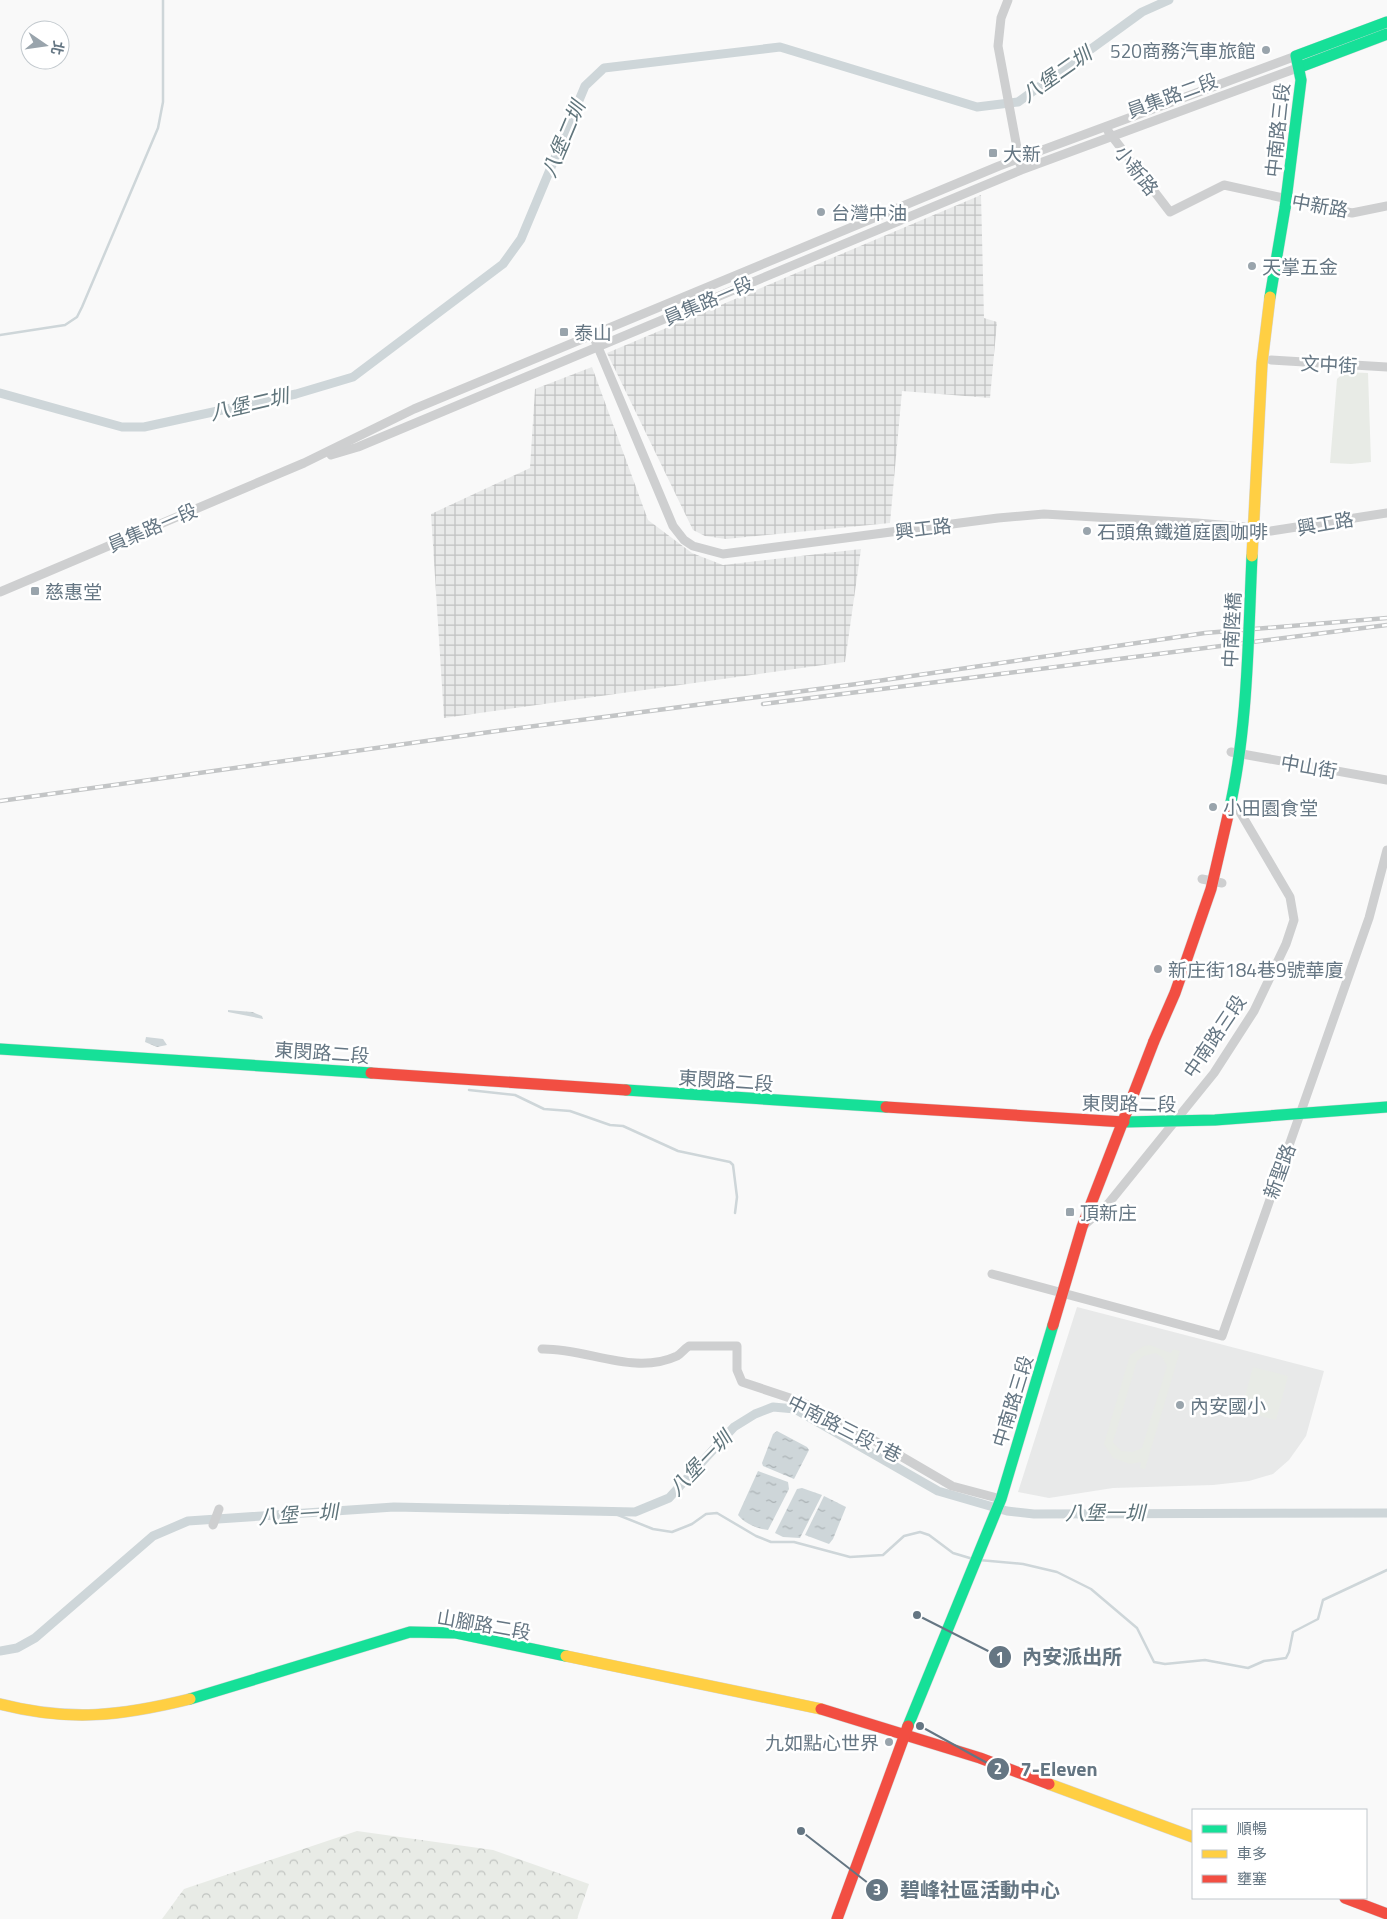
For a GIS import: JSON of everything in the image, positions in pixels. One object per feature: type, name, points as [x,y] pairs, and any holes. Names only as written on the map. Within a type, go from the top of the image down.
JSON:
[{"type":"main road","name":"員集路二段","points":[[1298,61],[1387,22]]},
{"type":"main road","name":"員集路二段","points":[[1298,61],[1387,34]]},
{"type":"main road","name":"中南路三段","points":[[1286,204],[1301,80],[1298,61]]},
{"type":"main road","name":"中南陸橋","points":[[1154,1041],[1175,993],[1212,889],[1237,775],[1247,658],[1262,363],[1266,322],[1286,204]]},
{"type":"main road","name":"中南路三段","points":[[837,1919],[905,1734],[1001,1499],[1082,1228],[1121,1122],[1154,1041]]},
{"type":"main road","name":"東閔路二段","points":[[0,1048],[1121,1122],[1172,1122],[1387,1107]]},
{"type":"main road","name":"山腳路二段","points":[[0,1704],[58,1716],[103,1717],[152,1709],[410,1632],[456,1633],[816,1708],[905,1734],[1035,1777],[1192,1837]]},
{"type":"main road","points":[[1348,1899],[1387,1914]]},
{"type":"street","points":[[1008,0],[1001,18],[998,46],[1022,170]]},
{"type":"street","name":"員集路二段","points":[[1105,127],[1298,61]]},
{"type":"street","name":"員集路二段","points":[[1111,136],[1298,61]]},
{"type":"street","name":"小新路","points":[[1105,127],[1170,212]]},
{"type":"street","name":"員集路一段","points":[[0,592],[304,463],[414,409],[1019,159],[1105,127]]},
{"type":"street","name":"員集路一段","points":[[304,463],[358,447],[854,239],[1022,170],[1111,136]]},
{"type":"street","name":"中新路","points":[[1170,212],[1224,185],[1286,204],[1352,213],[1387,206]]},
{"type":"street","points":[[849,229],[854,239]]},
{"type":"street","name":"興工路","points":[[594,336],[673,526],[693,546],[716,553],[766,549],[998,518],[1044,514],[1197,523],[1264,532],[1387,513]]},
{"type":"street","name":"文中街","points":[[1271,360],[1387,367]]},
{"type":"street","name":"中山街","points":[[1231,752],[1387,780]]},
{"type":"street","name":"中南路三段","points":[[1082,1228],[1108,1204],[1172,1122],[1214,1073],[1236,1041],[1273,972],[1294,920],[1290,897],[1240,812]]},
{"type":"street","name":"新聖路","points":[[1063,1292],[1222,1336],[1369,918],[1387,850]]},
{"type":"street","points":[[1202,879],[1222,883]]},
{"type":"street","points":[[992,1274],[1063,1292]]},
{"type":"street","name":"中南路三段1巷","points":[[542,1350],[559,1349],[651,1364],[680,1355],[688,1346],[737,1346],[737,1370],[742,1382],[799,1400],[844,1423],[952,1486],[1001,1499]]},
{"type":"street","points":[[213,1525],[219,1508]]},
{"type":"shaded area","points":[[981,195],[984,318],[997,322],[990,398],[902,391],[890,523],[726,539],[705,536],[693,530],[607,353]]},
{"type":"shaded area","points":[[592,367],[648,520],[692,553],[723,565],[861,549],[845,662],[444,718],[431,514],[530,468],[535,389]]},
{"type":"shaded area","name":"內安國小","points":[[1077,1307],[1324,1371],[1306,1436],[1289,1460],[1273,1474],[1249,1481],[1213,1485],[1113,1488],[1049,1498],[1018,1492]]},
{"type":"green space","points":[[1345,372],[1368,373],[1371,462],[1351,464],[1330,463],[1337,379]]},
{"type":"green space","points":[[1150,1345],[1171,1353],[1173,1349],[1180,1351],[1145,1469],[1140,1468],[1141,1462],[1130,1464],[1113,1458],[1104,1444],[1130,1355],[1144,1346]],"holes":[[[1155,1353],[1162,1357],[1167,1366],[1142,1448],[1132,1452],[1121,1451],[1113,1442],[1137,1361],[1144,1356]]]},
{"type":"green space","points":[[1253,1367],[1288,1376],[1276,1420],[1241,1411]]},
{"type":"green space","points":[[357,1831],[493,1850],[589,1884],[577,1919],[162,1919],[184,1889]]},
{"type":"water","points":[[228,1010],[252,1012],[262,1016],[263,1019],[228,1012]]},
{"type":"water","points":[[146,1037],[163,1039],[167,1045],[157,1047],[145,1042]]},
{"type":"water","points":[[777,1431],[807,1447],[809,1450],[794,1479],[763,1466],[762,1463],[773,1434]]},
{"type":"water","points":[[758,1471],[788,1482],[789,1489],[768,1530],[751,1525],[738,1515]]},
{"type":"water","points":[[802,1488],[822,1495],[800,1538],[783,1537],[775,1533],[797,1489]]},
{"type":"water","points":[[824,1496],[846,1507],[833,1539],[829,1544],[805,1535]]},
{"type":"waterway","points":[[0,335],[65,325],[77,317],[82,307],[158,128],[163,102],[163,0]]},
{"type":"waterway","name":"八堡二圳","points":[[0,393],[122,427],[144,427],[296,394],[353,377],[503,264],[521,239],[585,86],[604,68],[780,47],[977,107],[1018,102],[1142,12],[1169,0]]},
{"type":"waterway","points":[[469,1090],[515,1095],[544,1109],[570,1111],[610,1125],[623,1126],[678,1151],[730,1162],[733,1165],[737,1197],[735,1213]]},
{"type":"waterway","name":"八堡一圳","points":[[0,1651],[17,1648],[35,1638],[153,1536],[188,1521],[394,1507],[635,1512],[669,1498],[734,1427],[755,1414],[773,1407],[795,1409],[938,1491],[1007,1511],[1034,1514],[1387,1513]]},
{"type":"waterway","points":[[613,1513],[653,1529],[672,1532],[692,1524],[706,1514],[717,1513],[756,1536],[771,1542],[794,1542],[850,1557],[883,1555],[904,1536],[920,1532],[929,1535],[953,1553],[973,1559]]},
{"type":"waterway","points":[[979,1560],[1023,1564],[1057,1572],[1091,1589],[1137,1628],[1154,1662],[1165,1664],[1205,1660],[1248,1668],[1264,1661],[1286,1658],[1293,1632],[1318,1619],[1323,1600],[1387,1570]]},
{"type":"railway","points":[[0,801],[504,730],[857,684],[1205,633],[1387,618]]},
{"type":"railway","points":[[763,704],[1387,625]]},
{"type":"traffic: fast","points":[[1285,208],[1301,80],[1296,56],[1387,22]]},
{"type":"traffic: fast","points":[[1300,67],[1387,34]]},
{"type":"traffic: fast","points":[[1270,297],[1285,208]]},
{"type":"traffic: fast","points":[[1229,811],[1244,716],[1252,556]]},
{"type":"traffic: fast","points":[[0,1049],[371,1073]]},
{"type":"traffic: fast","points":[[626,1090],[886,1107]]},
{"type":"traffic: fast","points":[[1124,1122],[1215,1120],[1387,1107]]},
{"type":"traffic: fast","points":[[908,1726],[1001,1499],[1053,1325]]},
{"type":"traffic: fast","points":[[190,1699],[410,1632],[456,1633],[566,1656]]},
{"type":"traffic: slow","points":[[1252,556],[1262,363],[1270,297]]},
{"type":"traffic: slow","points":[[566,1656],[821,1709]]},
{"type":"traffic: slow","points":[[0,1704],[50,1713],[95,1715],[118,1713],[190,1699]]},
{"type":"traffic: slow","points":[[1049,1784],[1192,1837]]},
{"type":"traffic: jam","points":[[1154,1041],[1175,993],[1211,889],[1229,811]]},
{"type":"traffic: jam","points":[[1053,1325],[1082,1227],[1154,1041]]},
{"type":"traffic: jam","points":[[371,1073],[626,1090]]},
{"type":"traffic: jam","points":[[886,1107],[1124,1122]]},
{"type":"traffic: jam","points":[[821,1709],[980,1758],[1049,1784]]},
{"type":"traffic: jam","points":[[837,1919],[908,1726]]},
{"type":"traffic: jam","points":[[1348,1899],[1387,1914]]},
{"type":"place","name":"520商務汽車旅館","points":[[1266,50]]},
{"type":"place","name":"大新","points":[[993,153]]},
{"type":"place","name":"台灣中油","points":[[821,212]]},
{"type":"place","name":"天掌五金","points":[[1252,266]]},
{"type":"place","name":"泰山","points":[[564,332]]},
{"type":"place","name":"石頭魚鐵道庭園咖啡","points":[[1087,531]]},
{"type":"place","name":"慈惠堂","points":[[35,591]]},
{"type":"place","name":"小田園食堂","points":[[1213,807]]},
{"type":"place","name":"新庄街184巷9號華廈","points":[[1158,969]]},
{"type":"place","name":"頂新庄","points":[[1070,1212]]},
{"type":"place","name":"內安國小","points":[[1180,1405]]},
{"type":"place","name":"內安派出所","points":[[917,1615]]},
{"type":"place","name":"7-Eleven","points":[[920,1726]]},
{"type":"place","name":"九如點心世界","points":[[889,1742]]},
{"type":"place","name":"碧峰社區活動中心","points":[[801,1831]]}]
